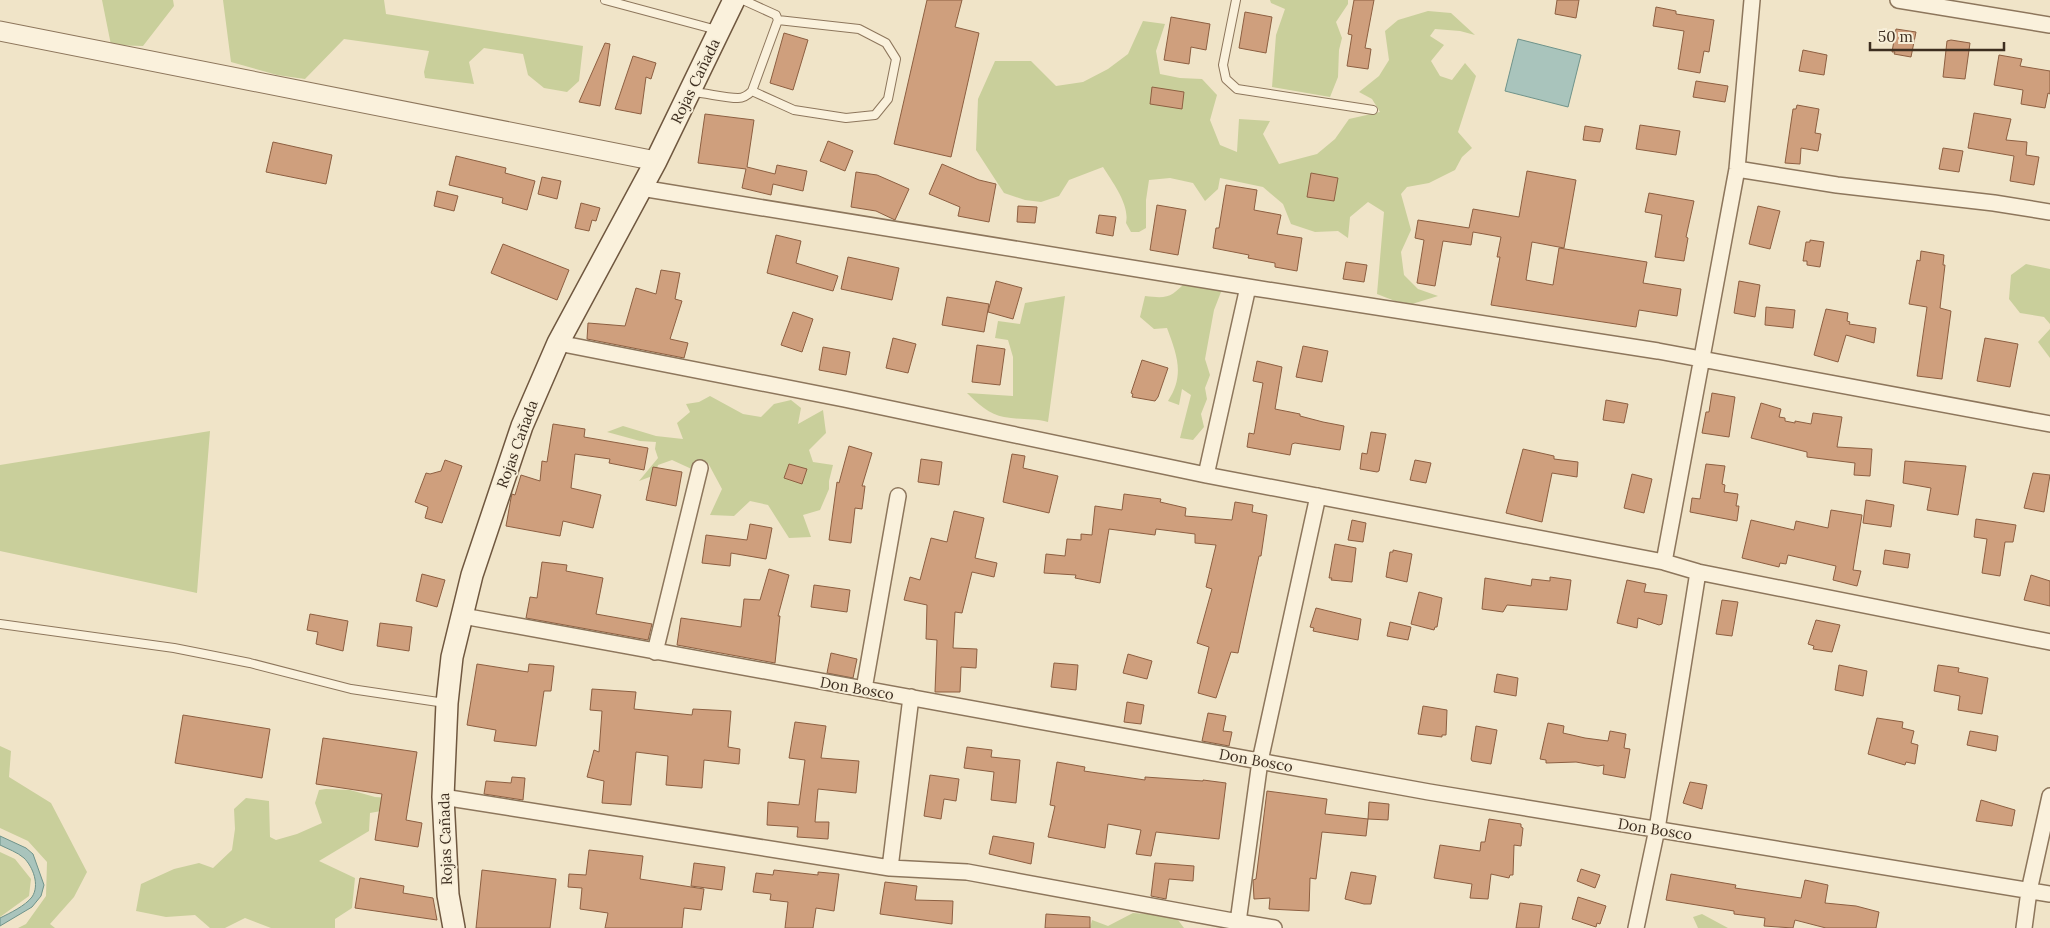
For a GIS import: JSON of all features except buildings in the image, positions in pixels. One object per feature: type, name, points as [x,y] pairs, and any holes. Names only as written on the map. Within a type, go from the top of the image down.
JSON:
[{"type":"main road","name":"Rojas Cañada","points":[[454,928],[448,895],[443,797],[447,703],[452,657],[472,575],[522,426],[558,343],[656,161],[734,0]]},
{"type":"street","points":[[1664,562],[1737,169],[1752,0]]},
{"type":"street","points":[[1898,0],[2050,25]]},
{"type":"street","points":[[0,30],[656,161]]},
{"type":"street","points":[[1737,169],[1837,185],[1994,203],[2050,212]]},
{"type":"street","points":[[641,188],[1248,287],[1658,351],[2050,424]]},
{"type":"street","points":[[1206,475],[1248,287]]},
{"type":"street","points":[[558,343],[844,399],[1206,475],[1664,562],[1698,572],[2050,642]]},
{"type":"street","points":[[655,652],[700,468]]},
{"type":"street","points":[[864,690],[898,496]]},
{"type":"street","points":[[1238,922],[1260,760],[1318,496]]},
{"type":"street","points":[[1636,928],[1657,829],[1698,572]]},
{"type":"street","name":"Don Bosco","points":[[463,616],[1429,792],[2050,894]]},
{"type":"street","points":[[890,868],[911,698]]},
{"type":"street","points":[[2024,928],[2029,890],[2050,796]]},
{"type":"street","points":[[443,797],[890,868],[966,872],[1274,928]]},
{"type":"lane","points":[[605,0],[719,30]]},
{"type":"lane","points":[[743,0],[776,16],[778,20],[859,29],[886,43],[896,60],[888,99],[875,115],[846,118],[794,110],[752,91]]},
{"type":"lane","points":[[1236,0],[1223,65],[1226,80],[1237,89],[1372,110]]},
{"type":"lane","points":[[690,92],[738,98],[746,96],[752,91],[778,20]]},
{"type":"lane","points":[[0,624],[174,648],[250,663],[351,688],[447,703]]},
{"type":"green space","points":[[102,0],[173,0],[174,6],[143,46],[111,45]]},
{"type":"green space","points":[[223,0],[384,0],[386,14],[583,46],[579,81],[567,92],[544,88],[528,75],[523,54],[484,48],[469,62],[474,84],[425,78],[424,72],[429,51],[344,39],[305,79],[277,75],[231,62]]},
{"type":"green space","points":[[1270,0],[1348,0],[1348,4],[1336,22],[1342,38],[1339,50],[1338,77],[1330,97],[1272,87],[1276,35],[1285,9],[1271,3]]},
{"type":"green space","points":[[1428,11],[1451,13],[1475,35],[1460,31],[1435,29],[1430,36],[1444,45],[1431,61],[1440,76],[1452,80],[1465,63],[1476,76],[1458,132],[1472,148],[1462,157],[1455,170],[1429,183],[1407,187],[1401,194],[1411,230],[1401,252],[1404,275],[1418,289],[1438,296],[1412,304],[1395,301],[1377,294],[1384,212],[1368,202],[1350,217],[1348,238],[1338,231],[1315,232],[1291,224],[1283,204],[1263,187],[1220,178],[1218,189],[1205,201],[1193,183],[1170,178],[1149,180],[1146,200],[1146,228],[1139,232],[1131,232],[1126,223],[1126,209],[1123,202],[1103,167],[1069,180],[1059,196],[1041,202],[1025,200],[1004,193],[976,150],[978,99],[995,61],[1031,61],[1056,86],[1083,82],[1108,69],[1128,54],[1143,21],[1165,24],[1156,51],[1160,74],[1180,78],[1202,79],[1217,95],[1210,120],[1220,145],[1237,152],[1239,119],[1270,121],[1263,134],[1279,164],[1317,154],[1335,139],[1349,119],[1380,112],[1372,99],[1359,92],[1379,76],[1389,60],[1385,31],[1398,20]]},
{"type":"green space","points":[[2026,264],[2050,269],[2050,324],[2044,317],[2020,313],[2009,299],[2011,275]]},
{"type":"green space","points":[[1188,280],[1219,280],[1221,292],[1214,310],[1205,359],[1210,375],[1205,388],[1207,399],[1201,414],[1204,427],[1193,440],[1180,438],[1191,395],[1182,389],[1179,405],[1168,401],[1176,382],[1178,365],[1167,328],[1154,329],[1140,317],[1145,296],[1169,296]]},
{"type":"green space","points":[[1065,296],[1048,422],[999,416],[975,401],[967,393],[1013,396],[1013,357],[1008,340],[995,338],[998,321],[1020,324],[1025,303]]},
{"type":"green space","points":[[2050,329],[2050,358],[2038,342]]},
{"type":"green space","points":[[710,396],[743,414],[761,417],[774,404],[791,400],[801,408],[798,424],[823,410],[826,433],[809,450],[813,462],[833,465],[829,489],[820,510],[803,515],[811,537],[789,538],[768,505],[750,501],[734,516],[710,515],[722,489],[708,463],[696,464],[696,471],[672,460],[658,465],[655,475],[639,481],[658,458],[655,449],[656,442],[640,441],[607,432],[623,426],[656,436],[683,439],[677,423],[690,412],[686,404],[699,402]]},
{"type":"green space","points":[[210,431],[197,593],[0,551],[0,465]]},
{"type":"green space","points":[[0,746],[11,751],[9,777],[51,803],[87,872],[74,897],[50,924],[55,928],[18,928],[26,924],[46,896],[47,862],[28,841],[0,828]]},
{"type":"green space","points":[[319,790],[350,790],[375,797],[391,798],[392,809],[370,813],[369,831],[319,861],[355,878],[352,908],[335,919],[335,928],[271,928],[245,918],[225,928],[210,928],[195,915],[166,917],[136,911],[141,884],[174,869],[199,863],[213,868],[232,850],[235,829],[234,809],[246,798],[269,801],[270,837],[276,840],[297,834],[322,823],[315,803]]},
{"type":"green space","points":[[0,852],[15,859],[31,879],[29,896],[0,917]]},
{"type":"green space","points":[[1133,913],[1175,916],[1184,928],[1090,928],[1092,920],[1108,926]]},
{"type":"green space","points":[[1702,914],[1728,928],[1698,928],[1693,917]]},
{"type":"water","points":[[1518,39],[1581,55],[1568,107],[1505,91]]},
{"type":"water","points":[[0,836],[26,848],[33,854],[44,885],[41,896],[32,907],[0,926],[0,918],[17,909],[32,897],[35,882],[33,871],[24,858],[0,845]]}]
